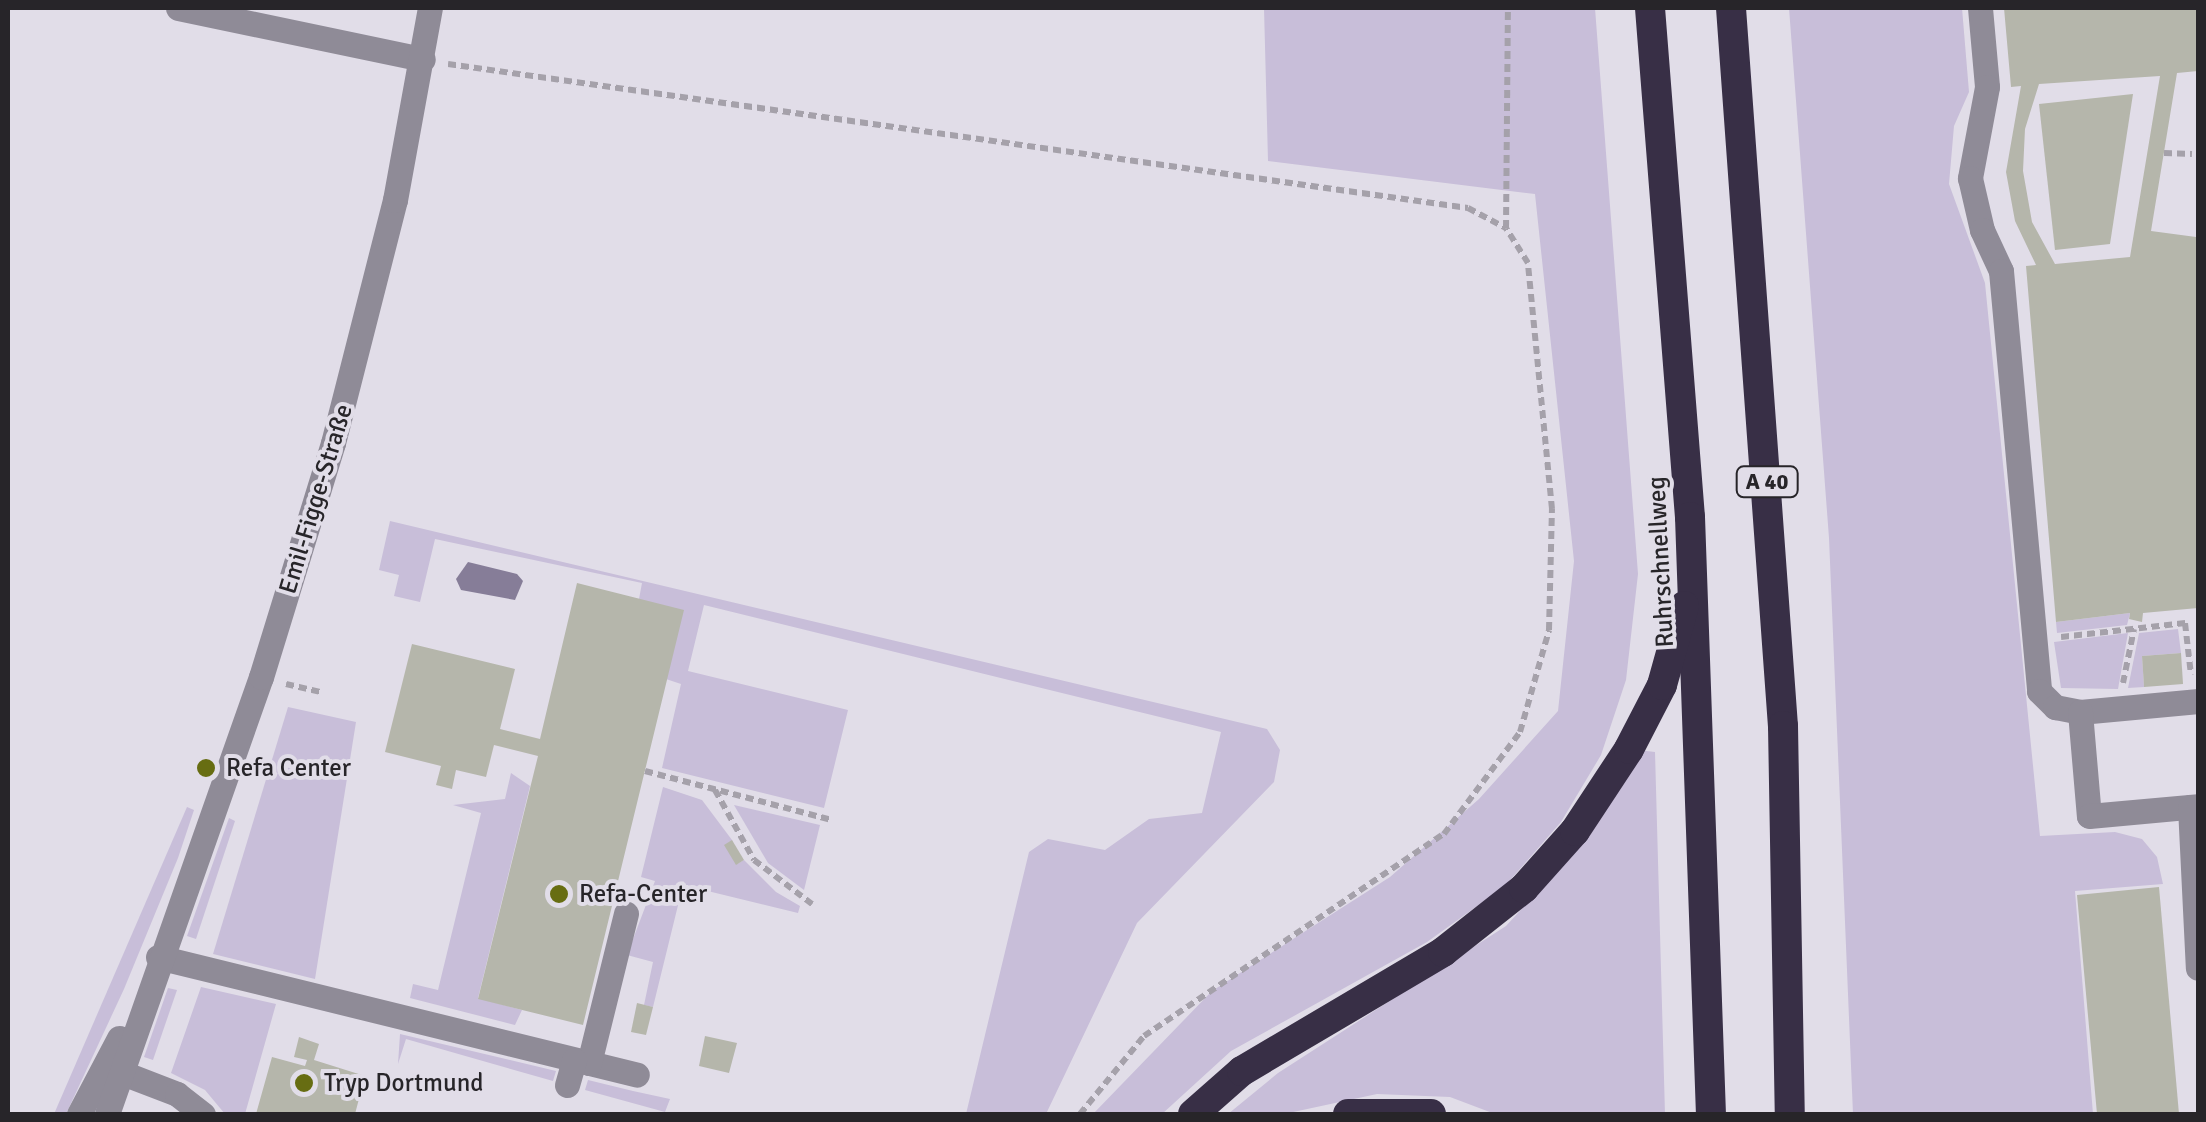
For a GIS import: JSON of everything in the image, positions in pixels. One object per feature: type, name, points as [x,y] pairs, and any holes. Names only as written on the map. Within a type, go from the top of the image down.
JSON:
[{"type":"highway","name":"Ruhrschnellweg","points":[[1650,8],[1690,517],[1712,1114]]},
{"type":"highway","name":"A 40","points":[[1731,8],[1783,726],[1790,1114]]},
{"type":"highway","points":[[1193,1114],[1242,1071],[1485,922],[1575,832],[1629,749],[1671,660],[1686,600],[1690,517]]},
{"type":"highway","points":[[1348,1114],[1430,1114]]},
{"type":"street","points":[[178,8],[422,60]]},
{"type":"street","name":"Emil-Figge-Straße","points":[[107,1114],[154,966],[303,546],[360,350],[430,8]]},
{"type":"street","points":[[1980,8],[1988,88],[1970,178],[1982,230],[2000,272],[2039,691],[2055,707],[2080,712],[2196,701]]},
{"type":"street","points":[[2080,712],[2089,816],[2194,807],[2198,968]]},
{"type":"street","points":[[567,1085],[582,1062],[626,913]]},
{"type":"street","points":[[154,966],[637,1075]]},
{"type":"street","name":"Emil-Figge-Straße","points":[[80,1114],[154,966]]},
{"type":"street","points":[[120,1072],[166,1088],[203,1114]]},
{"type":"path","points":[[1506,228],[1508,8]]},
{"type":"path","points":[[422,60],[1468,208],[1506,228],[1528,263],[1552,508],[1548,630],[1520,732],[1444,834],[1144,1036],[1080,1114]]},
{"type":"path","points":[[2164,153],[2192,154]]},
{"type":"path","points":[[2050,638],[2185,623],[2196,701]]},
{"type":"path","points":[[2118,708],[2134,628]]},
{"type":"path","points":[[645,771],[832,820]]},
{"type":"path","points":[[715,790],[754,860],[812,904]]},
{"type":"shaded area","points":[[1264,8],[1595,8],[1638,574],[1626,680],[1601,755],[1561,822],[1505,886],[1427,942],[1231,1051],[1162,1114],[1093,1114],[1212,991],[1390,877],[1479,799],[1558,711],[1574,561],[1535,194],[1268,161]]},
{"type":"shaded area","points":[[1789,8],[1962,8],[1969,92],[1954,126],[1949,184],[1985,283],[2040,836],[2115,832],[2142,839],[2157,857],[2163,884],[2075,891],[2093,1114],[1853,1114],[1829,538]]},
{"type":"shaded area","points":[[390,521],[1267,729],[1280,750],[1274,782],[1137,923],[1046,1114],[966,1114],[1029,852],[1048,839],[1105,850],[1149,819],[1202,813],[1221,732],[704,605],[688,671],[848,710],[824,808],[662,768],[681,684],[666,679],[639,599],[642,583],[435,539],[420,602],[394,596],[399,575],[379,570]]},
{"type":"shaded area","points":[[468,562],[517,574],[523,581],[515,600],[461,590],[456,579]]},
{"type":"shaded area","points":[[2130,613],[2127,625],[2057,633],[2056,622]]},
{"type":"shaded area","points":[[2178,629],[2181,653],[2142,656],[2144,687],[2128,688],[2139,633]]},
{"type":"shaded area","points":[[2128,633],[2118,689],[2061,688],[2054,642]]},
{"type":"shaded area","points":[[288,707],[356,722],[315,979],[213,954]]},
{"type":"shaded area","points":[[1638,750],[1655,752],[1665,1114],[1495,1114],[1450,1097],[1377,1094],[1284,1114],[1228,1114],[1278,1073],[1506,926],[1590,835]]},
{"type":"shaded area","points":[[511,773],[530,786],[478,998],[522,1010],[515,1025],[410,998],[413,984],[438,990],[481,813],[453,805],[505,799]]},
{"type":"shaded area","points":[[663,787],[702,800],[732,840],[737,864],[744,860],[776,892],[800,906],[798,913],[683,885],[653,1007],[644,1005],[653,962],[627,955],[655,881],[641,877]]},
{"type":"shaded area","points":[[734,805],[820,825],[804,890],[768,863]]},
{"type":"shaded area","points":[[187,807],[194,810],[178,858],[124,989],[66,1114],[54,1114]]},
{"type":"shaded area","points":[[229,818],[235,821],[196,939],[187,936]]},
{"type":"shaded area","points":[[201,987],[276,1004],[245,1114],[225,1114],[205,1090],[171,1073]]},
{"type":"shaded area","points":[[168,988],[177,990],[153,1060],[144,1057]]},
{"type":"shaded area","points":[[400,1034],[556,1071],[553,1081],[406,1039],[398,1064]]},
{"type":"shaded area","points":[[588,1080],[670,1099],[665,1112],[585,1090]]},
{"type":"building","points":[[2004,8],[2198,8],[2198,71],[2177,73],[2151,231],[2196,237],[2198,250],[2198,608],[2143,613],[2142,622],[2129,619],[2130,613],[2056,622],[2026,266],[2036,265],[2015,221],[2006,172],[2021,86],[2011,87]],"holes":[[[2160,76],[2130,257],[2055,264],[2032,222],[2023,171],[2025,129],[2039,84]]]},
{"type":"building","points":[[2133,94],[2110,244],[2055,250],[2039,104]]},
{"type":"building","name":"Refa-Center","points":[[577,583],[684,610],[583,1025],[478,999],[538,756],[494,745],[486,777],[456,770],[452,789],[436,785],[441,766],[385,752],[412,644],[515,669],[500,729],[540,739]]},
{"type":"building","points":[[2181,653],[2183,684],[2144,687],[2142,656]]},
{"type":"building","points":[[732,840],[744,860],[736,865],[724,845]]},
{"type":"building","points":[[2159,887],[2179,1114],[2097,1114],[2077,895]]},
{"type":"building","points":[[637,1003],[653,1007],[646,1035],[631,1032]]},
{"type":"building","points":[[705,1036],[737,1043],[729,1073],[699,1066]]},
{"type":"building","name":"Tryp Dortmund","points":[[299,1037],[319,1044],[314,1060],[365,1076],[355,1114],[256,1114],[272,1057],[305,1066],[307,1060],[294,1057]]},
{"type":"place","name":"Refa Center","points":[[206,768]]},
{"type":"place","name":"Refa-Center","points":[[559,894]]},
{"type":"place","name":"Tryp Dortmund","points":[[304,1083]]}]
